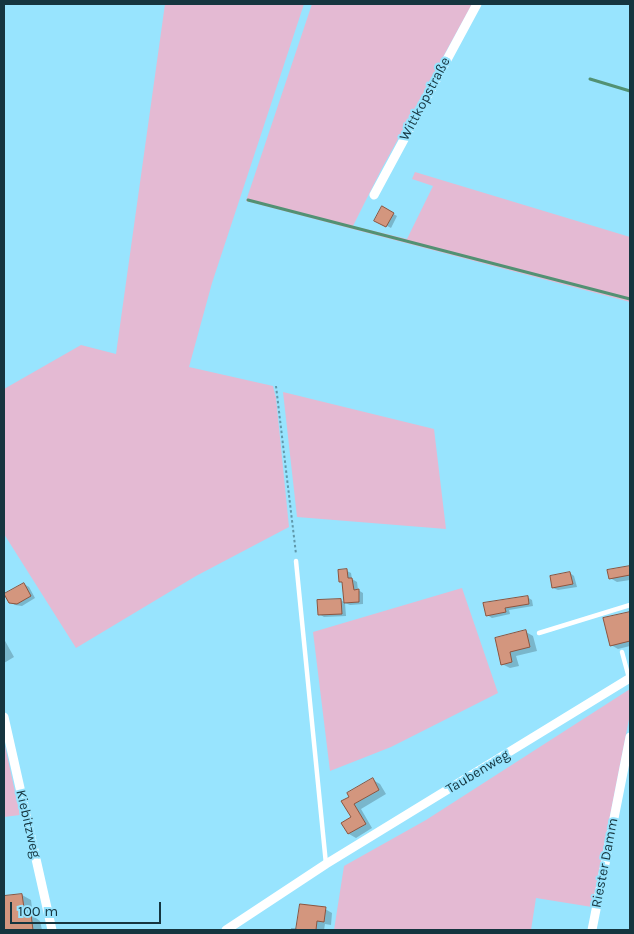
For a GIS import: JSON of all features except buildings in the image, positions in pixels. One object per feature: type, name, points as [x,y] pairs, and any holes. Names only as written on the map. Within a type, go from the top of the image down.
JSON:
[{"type":"street","name":"Wittkopstraße","points":[[374,195],[477,4]]},
{"type":"street","name":"Taubenweg","points":[[226,930],[326,864],[630,678]]},
{"type":"street","name":"Kiebitzweg","points":[[4,717],[52,930]]},
{"type":"street","name":"Riester Damm","points":[[592,930],[630,737]]},
{"type":"lane","points":[[296,562],[326,864]]},
{"type":"lane","points":[[539,633],[630,606]]},
{"type":"lane","points":[[622,652],[630,678]]},
{"type":"path","points":[[276,386],[296,562]]},
{"type":"shaded area","points":[[165,4],[304,4],[212,283],[189,367],[273,386],[276,398],[289,527],[196,576],[76,648],[4,534],[4,389],[81,345],[116,354]]},
{"type":"shaded area","points":[[312,4],[472,4],[381,170],[353,226],[407,239],[433,186],[412,179],[415,172],[630,237],[630,302],[246,201]]},
{"type":"shaded area","points":[[283,392],[434,429],[446,529],[297,517]]},
{"type":"shaded area","points":[[462,588],[498,693],[391,747],[330,771],[313,632]]},
{"type":"shaded area","points":[[630,689],[630,714],[592,907],[536,898],[531,930],[334,930],[344,866],[426,820]]},
{"type":"shaded area","points":[[4,741],[20,815],[4,817]]},
{"type":"waterway","points":[[590,79],[630,91]]},
{"type":"waterway","points":[[248,200],[630,299]]}]
